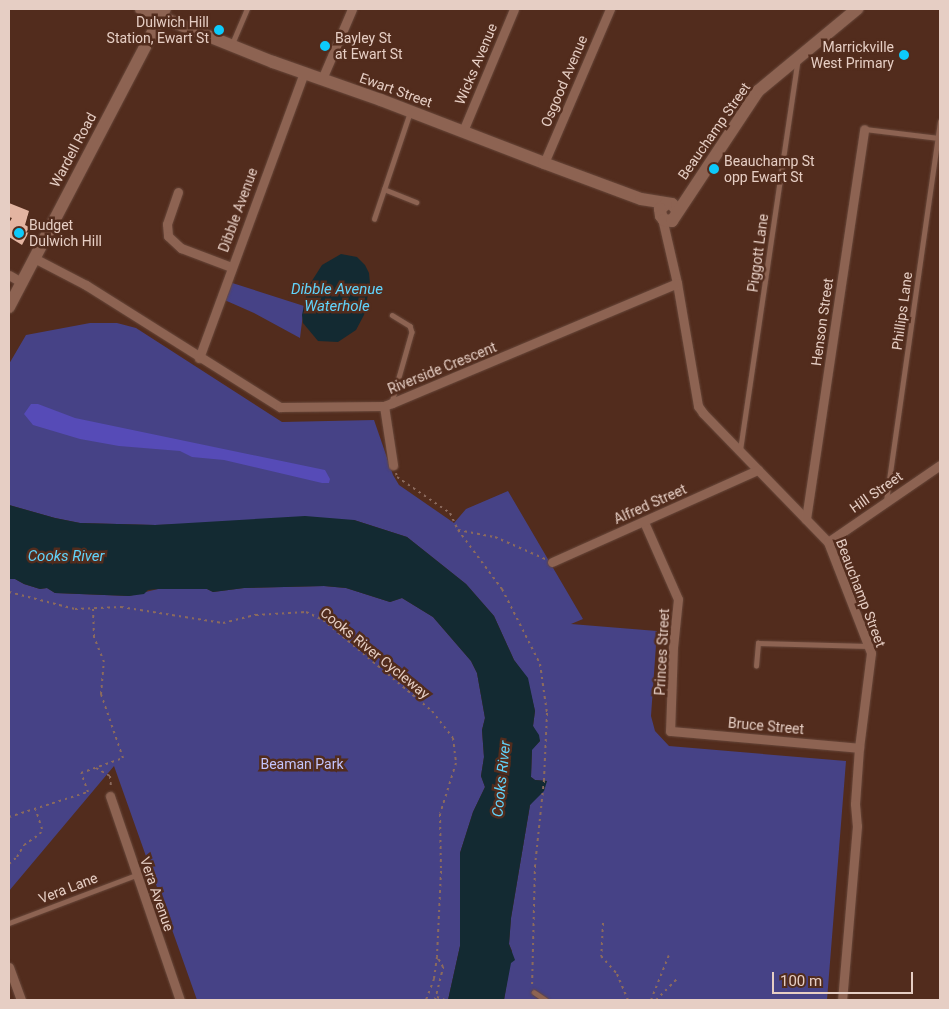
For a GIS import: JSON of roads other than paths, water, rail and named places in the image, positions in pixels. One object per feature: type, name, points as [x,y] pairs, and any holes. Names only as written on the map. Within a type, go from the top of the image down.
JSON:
[{"type":"street","name":"Ewart Street","points":[[141,9],[163,13],[232,45],[463,131],[668,211]]},
{"type":"street","points":[[322,79],[352,9]]},
{"type":"street","name":"Wicks Avenue","points":[[463,131],[514,9]]},
{"type":"street","name":"Osgood Avenue","points":[[544,163],[610,9]]},
{"type":"street","name":"Beauchamp Street","points":[[842,1000],[857,826],[855,804],[859,748],[871,653],[828,542],[698,406],[670,248],[668,211],[688,194],[758,91],[857,9]]},
{"type":"street","name":"Wardell Road","points":[[9,307],[163,13]]},
{"type":"street","name":"Dibble Avenue","points":[[199,358],[304,73]]},
{"type":"street","name":"Henson Street","points":[[806,519],[864,129]]},
{"type":"street","points":[[178,192],[166,224],[168,236],[173,243],[231,267]]},
{"type":"street","name":"Riverside Crescent","points":[[34,258],[86,285],[199,358],[280,407],[388,405],[677,282]]},
{"type":"street","points":[[9,275],[22,282]]},
{"type":"street","points":[[388,405],[393,465]]},
{"type":"street","name":"Hill Street","points":[[828,542],[940,465]]},
{"type":"street","name":"Alfred Street","points":[[552,562],[758,470]]},
{"type":"street","name":"Princes Street","points":[[644,522],[678,599],[673,647],[670,731]]},
{"type":"street","name":"Bruce Street","points":[[670,731],[859,748]]},
{"type":"street","name":"Vera Avenue","points":[[110,796],[180,1000]]},
{"type":"street","points":[[9,967],[20,1000]]},
{"type":"lane","points":[[232,45],[247,9]]},
{"type":"lane","name":"Piggott Lane","points":[[740,451],[798,58]]},
{"type":"lane","points":[[374,219],[410,111]]},
{"type":"lane","name":"Phillips Lane","points":[[886,503],[940,122]]},
{"type":"lane","points":[[864,129],[938,138]]},
{"type":"lane","points":[[384,189],[416,202]]},
{"type":"lane","points":[[388,405],[412,332],[410,326],[392,315]]},
{"type":"lane","points":[[756,666],[758,643],[868,646]]},
{"type":"lane","name":"Vera Lane","points":[[9,923],[136,875]]},
{"type":"lane","points":[[534,992],[546,1000]]},
{"type":"water","name":"Dibble Avenue Waterhole","points":[[341,254],[357,257],[365,265],[369,273],[370,284],[364,315],[356,330],[338,342],[318,341],[303,323],[302,315],[308,287],[322,265]]},
{"type":"water","name":"Cooks River","points":[[9,505],[80,523],[155,525],[305,516],[354,520],[407,537],[466,584],[494,616],[514,660],[528,678],[535,711],[533,726],[539,735],[540,741],[532,750],[531,777],[535,780],[547,781],[544,791],[530,805],[511,918],[509,944],[515,960],[511,963],[504,1000],[448,1000],[460,946],[460,853],[473,812],[485,787],[481,776],[484,757],[482,730],[485,718],[477,673],[471,661],[433,617],[402,598],[390,602],[346,588],[324,586],[244,588],[213,592],[207,589],[158,589],[148,590],[144,594],[129,596],[55,593],[47,588],[40,589],[15,579],[9,579]]},
{"type":"place","name":"Dulwich Hill Station, Ewart St","points":[[219,30]]},
{"type":"place","name":"Bayley St at Ewart St","points":[[325,46]]},
{"type":"place","name":"Marrickville West Primary","points":[[904,55]]},
{"type":"place","name":"Beauchamp St opp Ewart St","points":[[714,169]]},
{"type":"place","name":"Budget Dulwich Hill","points":[[19,233]]},
{"type":"park label","name":"Beaman Park","points":[[302,764]]}]
